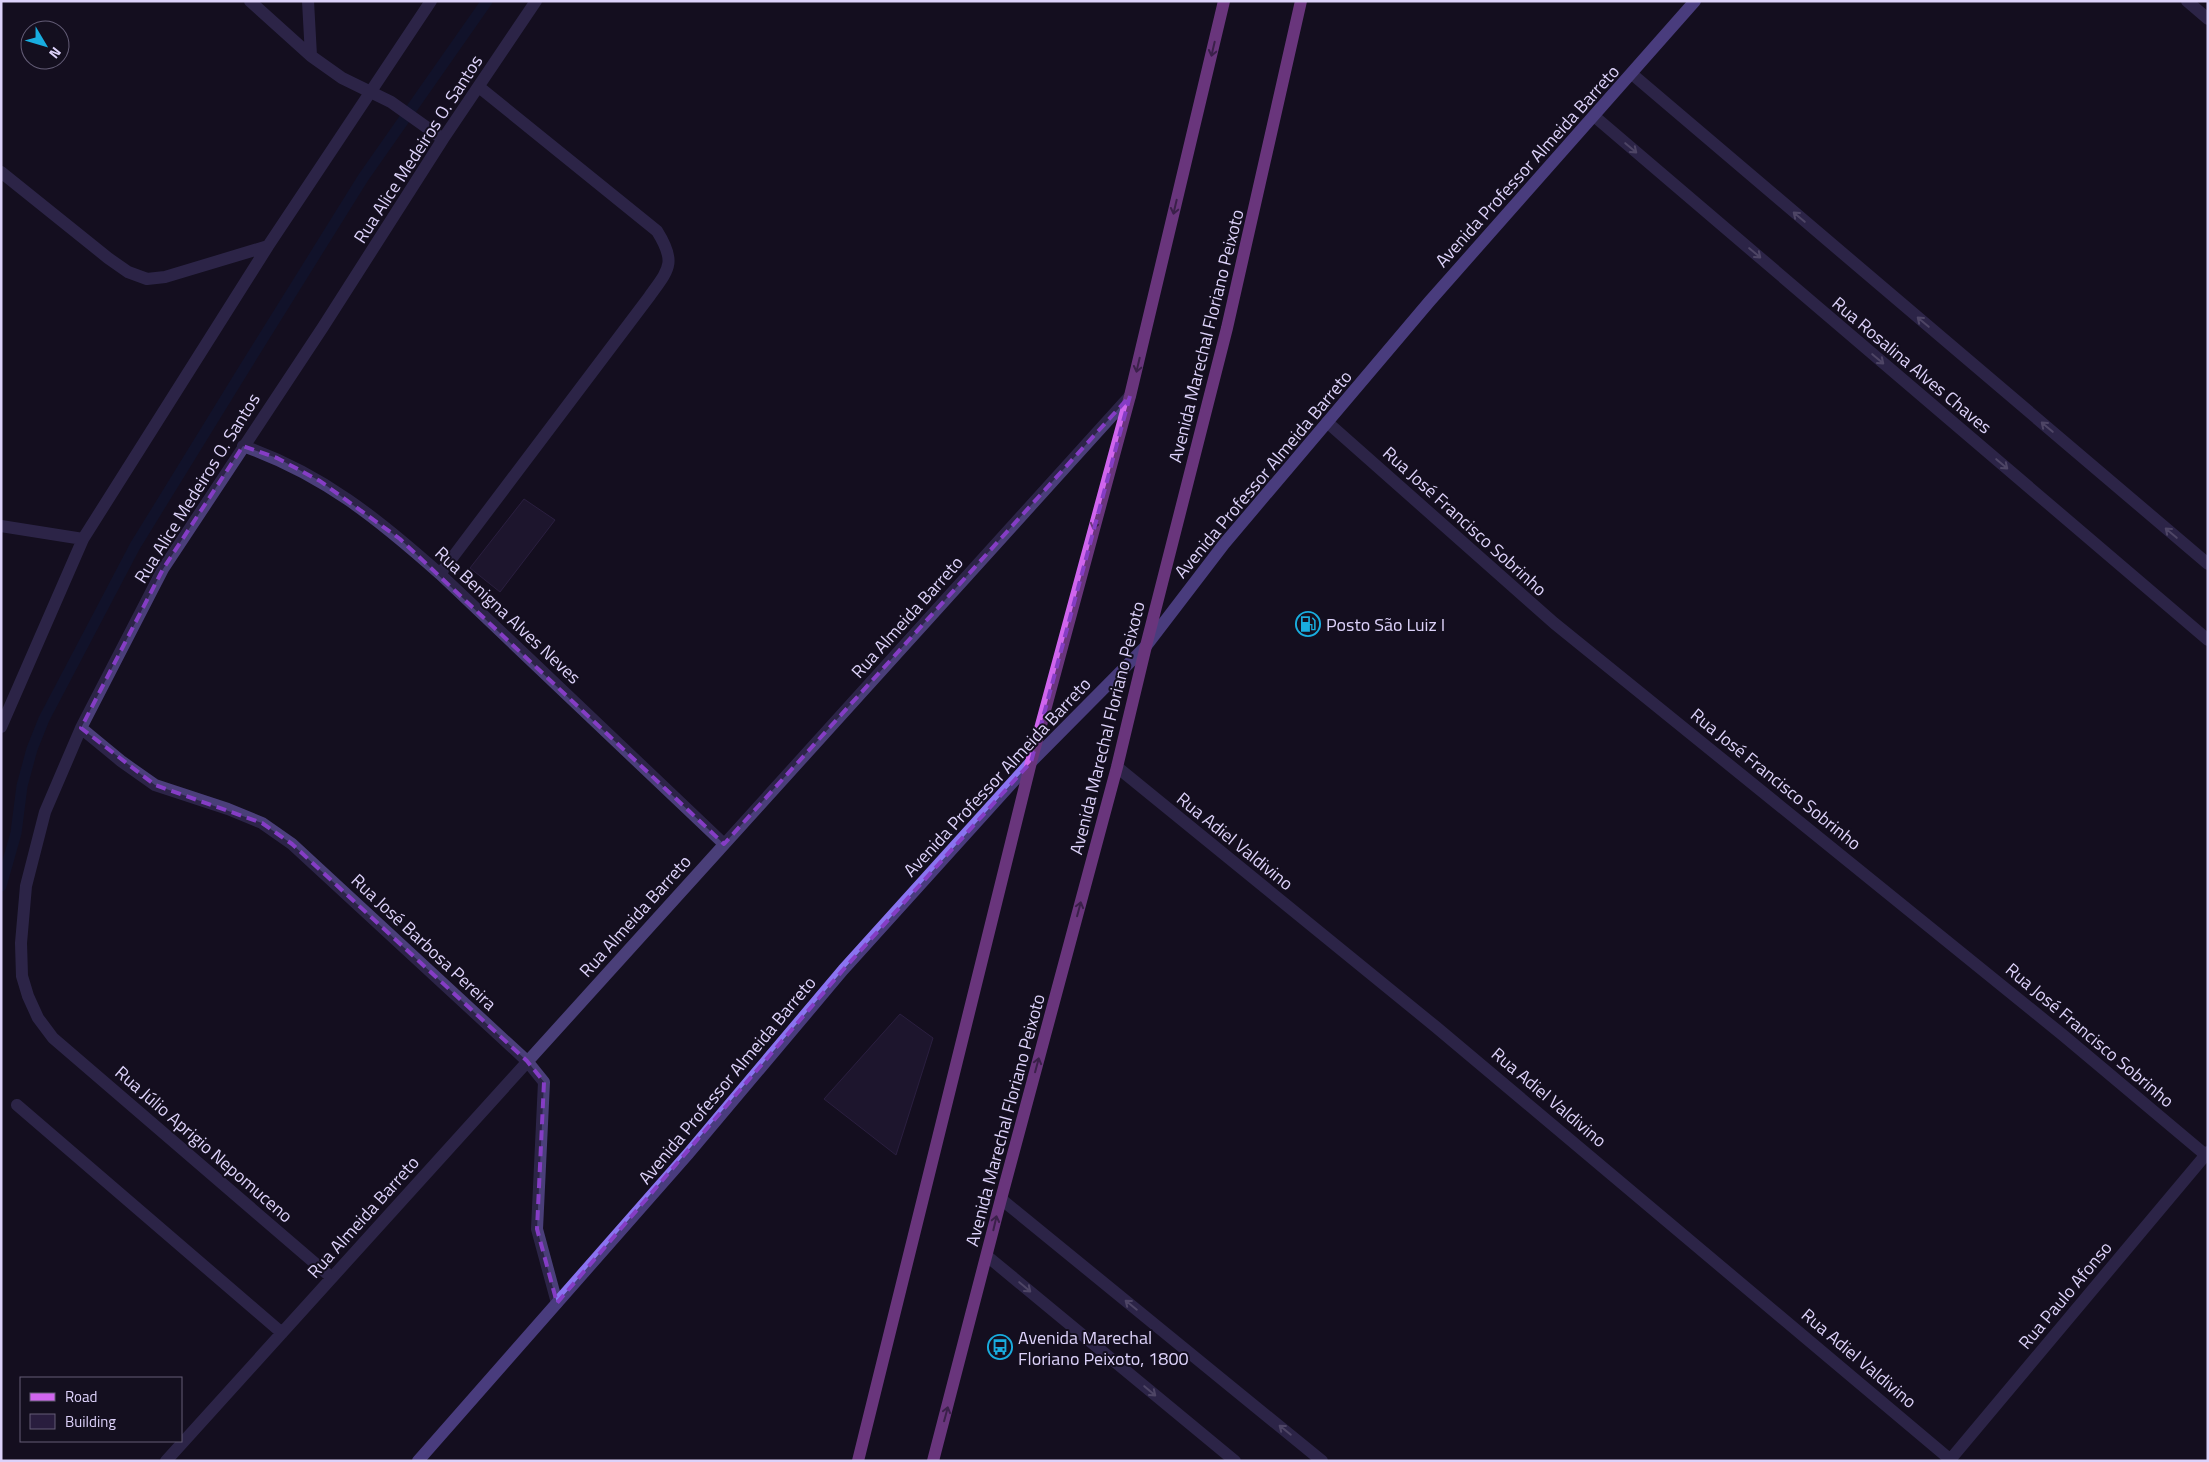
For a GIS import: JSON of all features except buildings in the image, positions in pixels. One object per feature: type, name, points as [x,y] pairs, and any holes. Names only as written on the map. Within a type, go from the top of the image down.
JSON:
[{"type":"main road","points":[[858,1461],[1031,762],[1130,396],[1224,1]]},
{"type":"main road","name":"Avenida Marechal Floriano Peixoto","points":[[933,1461],[1117,767],[1146,646],[1228,328],[1301,1]]},
{"type":"main road","name":"Avenida Professor Almeida Barreto","points":[[418,1461],[688,1154],[843,970],[1031,762],[1146,646],[1224,544],[1327,422],[1695,1]]},
{"type":"street","points":[[250,1],[311,56],[342,78],[391,102],[443,139]]},
{"type":"street","points":[[308,1],[311,56]]},
{"type":"street","points":[[1,727],[83,540],[268,246],[431,1]]},
{"type":"street","name":"Rua Alice Medeiros O. Santos","points":[[53,1038],[38,1018],[28,996],[22,976],[21,943],[26,886],[45,812],[82,728],[163,568],[323,327],[443,139],[536,1]]},
{"type":"street","points":[[2187,1],[2208,19]]},
{"type":"street","points":[[1632,74],[2208,564]]},
{"type":"street","points":[[440,574],[664,277],[669,264],[668,248],[657,231],[479,87]]},
{"type":"street","name":"Rua Rosalina Alves Chaves","points":[[1594,116],[2208,640]]},
{"type":"street","points":[[1,172],[108,258],[128,272],[147,279],[165,277],[268,246]]},
{"type":"street","name":"Rua Almeida Barreto","points":[[166,1461],[1130,396]]},
{"type":"street","name":"Rua José Francisco Sobrinho","points":[[1327,422],[1554,623],[2057,1030],[2207,1155]]},
{"type":"street","name":"Rua Benigna Alves Neves","points":[[243,446],[277,458],[359,505],[440,574],[724,844]]},
{"type":"street","points":[[1,526],[83,540]]},
{"type":"street","name":"Rua José Barbosa Pereira","points":[[82,728],[121,761],[155,785],[254,819],[292,844],[527,1062],[544,1082],[537,1229],[557,1303]]},
{"type":"street","name":"Rua Adiel Valdivino","points":[[1117,767],[1444,1033],[1951,1460]]},
{"type":"street","name":"Rua Júlio Aprigio Nepomuceno","points":[[53,1038],[331,1277]]},
{"type":"street","points":[[17,1105],[282,1333]]},
{"type":"street","name":"Rua Paulo Afonso","points":[[1951,1460],[2207,1155]]},
{"type":"street","points":[[1001,1199],[1322,1461]]},
{"type":"street","points":[[988,1256],[1235,1461]]},
{"type":"highlighted area","points":[[1130,396],[1031,762],[843,970],[557,1303],[537,1229],[544,1082],[527,1061],[292,844],[262,823],[155,785],[81,728],[163,569],[243,446],[277,458],[320,481],[400,539],[724,844]]},
{"type":"waterway","points":[[1,886],[16,833],[22,786],[32,749],[44,719],[135,546],[363,178],[487,1]]},
{"type":"place","name":"Posto São Luiz I","points":[[1308,624]]},
{"type":"place","name":"Avenida Marechal Floriano Peixoto, 1800","points":[[1000,1347]]}]
